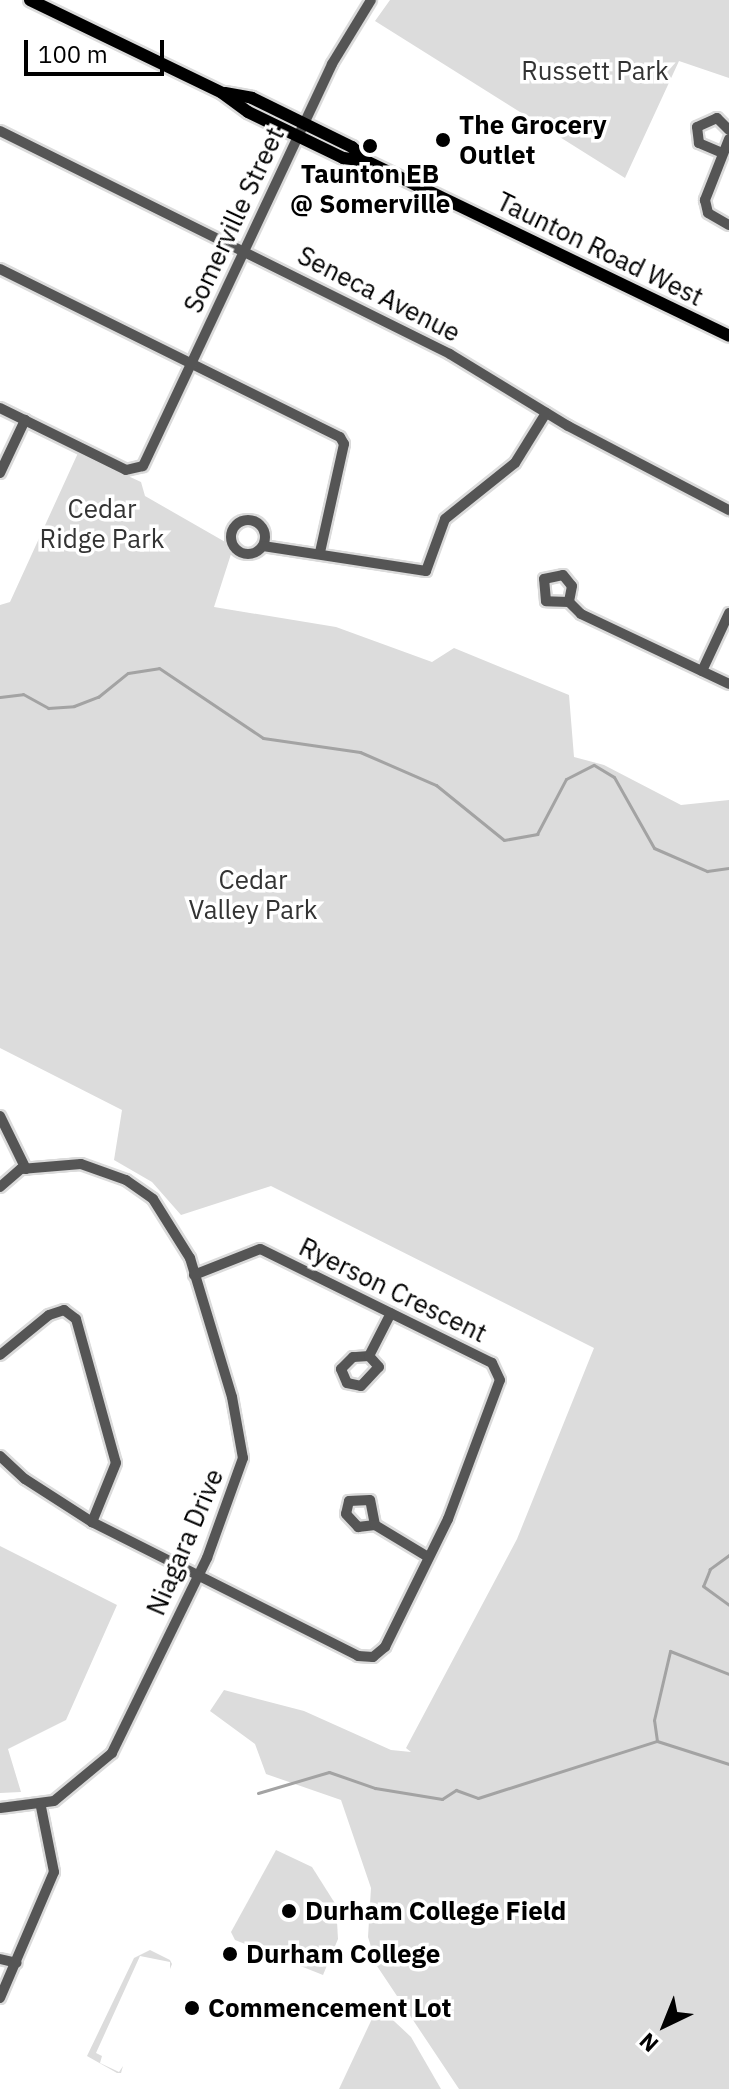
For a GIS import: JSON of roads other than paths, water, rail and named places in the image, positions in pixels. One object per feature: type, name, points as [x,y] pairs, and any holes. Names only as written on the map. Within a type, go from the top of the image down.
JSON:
[{"type":"main road","name":"Taunton Road West","points":[[30,0],[222,93],[343,158],[366,161],[729,336]]},
{"type":"main road","name":"Taunton Road West","points":[[222,93],[252,98],[352,147],[366,161]]},
{"type":"street","name":"Somerville Street","points":[[25,420],[127,471],[145,463],[304,123],[371,0]]},
{"type":"street","points":[[720,152],[699,143],[697,127],[717,118],[729,130]]},
{"type":"street","name":"Seneca Avenue","points":[[0,131],[244,249],[450,354],[546,413],[729,510]]},
{"type":"street","points":[[729,139],[720,152],[705,208],[729,225]]},
{"type":"street","points":[[0,269],[340,437],[344,444],[320,552]]},
{"type":"street","points":[[0,408],[25,420],[0,473]]},
{"type":"street","points":[[263,546],[320,552],[426,571],[445,519],[515,463],[546,413]]},
{"type":"street","points":[[569,602],[729,684]]},
{"type":"street","points":[[702,671],[729,613]]},
{"type":"street","points":[[0,1116],[26,1169]]},
{"type":"street","name":"Niagara Drive","points":[[0,1187],[26,1169],[81,1164],[140,1188],[170,1221],[194,1275],[232,1397],[243,1458],[231,1502],[199,1575],[112,1753],[83,1782],[41,1807],[0,1808]]},
{"type":"street","name":"Ryerson Crescent","points":[[194,1275],[260,1249],[492,1363],[500,1380],[428,1557],[385,1647],[373,1657],[358,1656],[199,1575]]},
{"type":"street","points":[[0,1355],[49,1315],[64,1310],[76,1319],[115,1448],[116,1463],[92,1522]]},
{"type":"street","points":[[369,1356],[391,1313]]},
{"type":"street","points":[[0,1456],[92,1522],[199,1575]]},
{"type":"street","points":[[375,1525],[428,1557]]},
{"type":"street","points":[[0,1998],[54,1872],[41,1807]]},
{"type":"street","points":[[0,1959],[17,1963]]},
{"type":"waterway","points":[[0,697],[23,694],[48,708],[74,706],[98,697],[128,673],[159,668],[263,738],[360,752],[436,785],[504,840],[537,834],[566,779],[594,765],[614,777],[654,848],[707,871],[729,868]]},
{"type":"waterway","points":[[729,1555],[710,1569],[703,1586],[729,1605]]},
{"type":"waterway","points":[[657,1741],[654,1720],[670,1651],[729,1674]]},
{"type":"waterway","points":[[657,1741],[729,1764]]},
{"type":"waterway","points":[[258,1793],[329,1772],[375,1788],[442,1799],[456,1790],[478,1798],[657,1741]]},
{"type":"place","name":"The Grocery Outlet","points":[[443,140]]},
{"type":"place","name":"Taunton EB @ Somerville","points":[[370,146]]},
{"type":"place","name":"Durham College Field","points":[[289,1911]]},
{"type":"place","name":"Durham College","points":[[230,1954]]},
{"type":"place","name":"Commencement Lot","points":[[192,2008]]},
{"type":"park label","name":"Russett Park","points":[[595,71]]},
{"type":"park label","name":"Cedar Ridge Park","points":[[102,524]]},
{"type":"park label","name":"Cedar Valley Park","points":[[253,895]]}]
